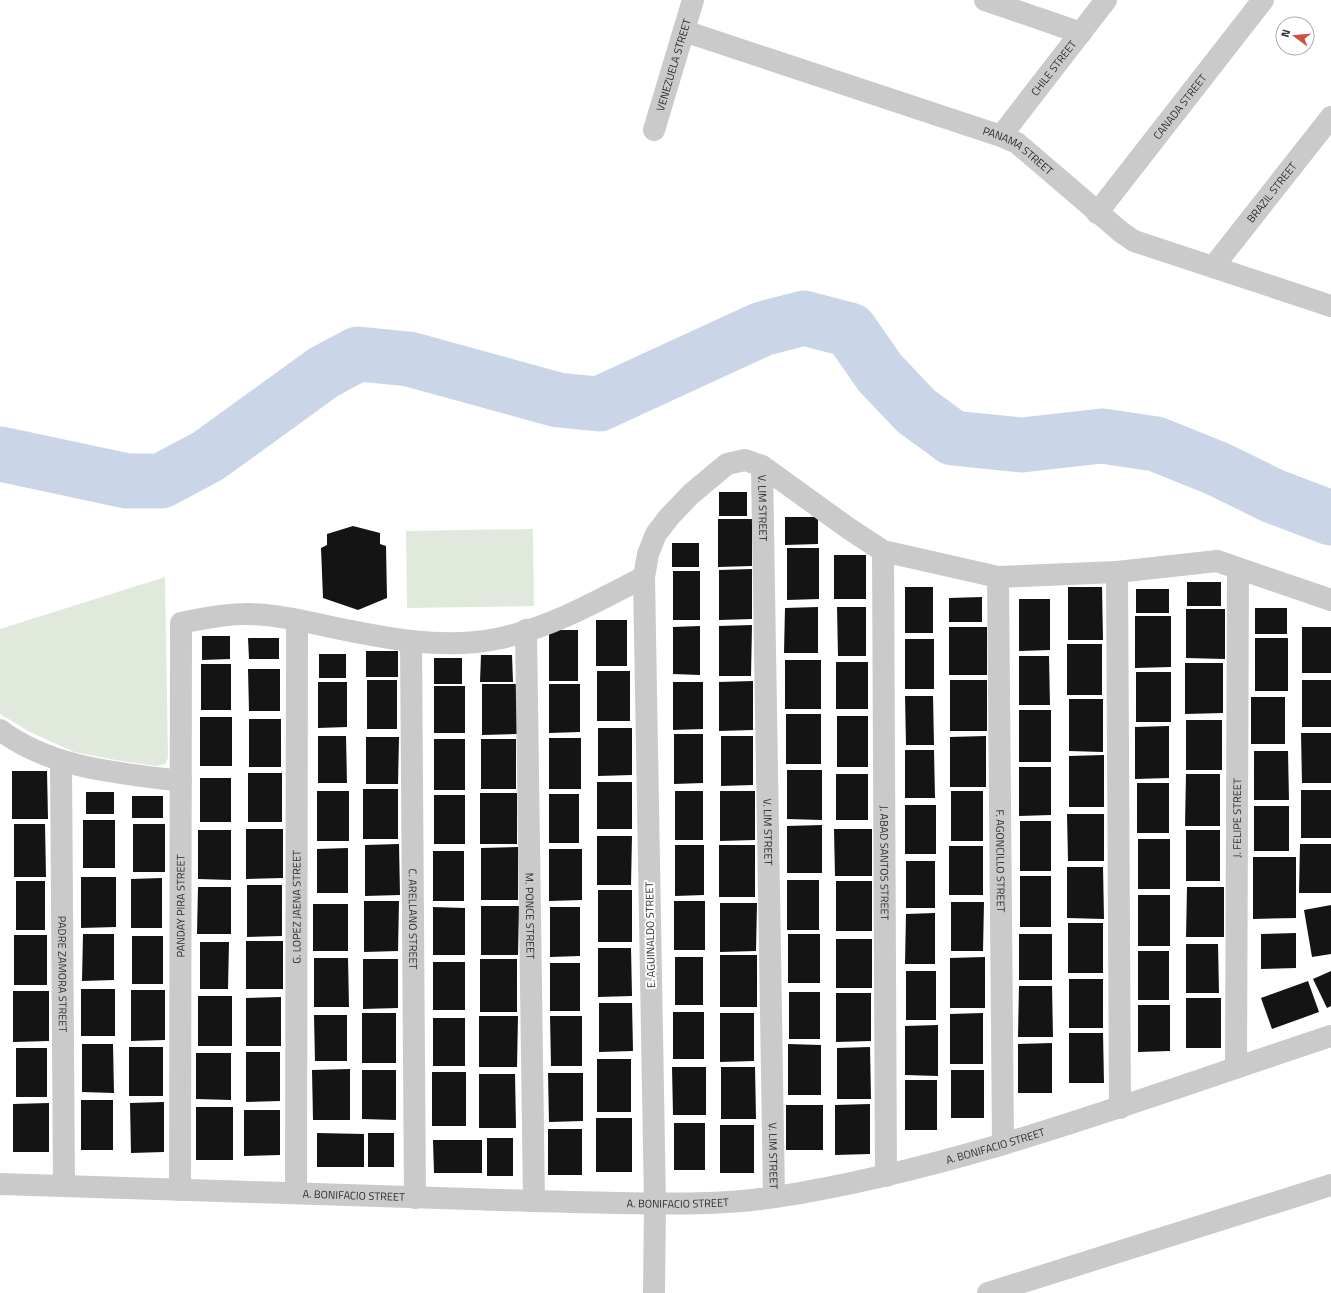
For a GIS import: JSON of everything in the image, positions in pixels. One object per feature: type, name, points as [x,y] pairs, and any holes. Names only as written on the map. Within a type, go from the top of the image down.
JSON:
[{"type":"street","name":"VENEZUELA STREET","points":[[654,130],[693,0]]},
{"type":"street","points":[[985,0],[1081,33]]},
{"type":"street","name":"CHILE STREET","points":[[1001,136],[1106,0]]},
{"type":"street","name":"CANADA STREET","points":[[1097,212],[1263,0]]},
{"type":"street","name":"PANAMA STREET","points":[[684,31],[1001,136],[1017,143],[1097,212],[1134,241],[1331,306]]},
{"type":"street","name":"BRAZIL STREET","points":[[1213,267],[1331,117]]},
{"type":"street","name":"E. AGUINALDO STREET","points":[[654,1293],[655,1204],[644,577],[648,554],[656,534],[669,517],[691,494],[727,464],[745,460],[762,466]]},
{"type":"street","points":[[762,466],[812,503],[883,551],[998,577],[1117,572],[1217,561],[1331,600]]},
{"type":"street","name":"V. LIM STREET","points":[[762,466],[774,1197]]},
{"type":"street","name":"J. ABAD SANTOS STREET","points":[[883,551],[886,1176]]},
{"type":"street","name":"J. FELIPE STREET","points":[[1236,1067],[1238,569]]},
{"type":"street","points":[[1117,572],[1120,1108]]},
{"type":"street","points":[[297,620],[411,641],[450,643],[496,639],[526,630],[600,600],[644,577]]},
{"type":"street","name":"F. AGONCILLO STREET","points":[[998,577],[1003,1144]]},
{"type":"street","name":"PANDAY PIRA STREET","points":[[180,1190],[181,623],[223,615],[265,615],[297,620]]},
{"type":"street","name":"G. LOPEZ JAENA STREET","points":[[296,1193],[297,620]]},
{"type":"street","name":"M. PONCE STREET","points":[[526,630],[534,1201]]},
{"type":"street","name":"C. ARELLANO STREET","points":[[411,641],[415,1198]]},
{"type":"street","points":[[0,730],[16,742],[61,761],[106,771],[181,781]]},
{"type":"street","name":"PADRE ZAMORA STREET","points":[[61,761],[64,1186]]},
{"type":"street","name":"A. BONIFACIO STREET","points":[[0,1184],[415,1198],[713,1204],[774,1197],[886,1176],[1003,1144],[1120,1108],[1236,1067],[1331,1036]]},
{"type":"street","points":[[988,1293],[1331,1185]]},
{"type":"shaded area","points":[[533,529],[534,606],[407,608],[406,531]]},
{"type":"shaded area","points":[[165,577],[168,758],[165,764],[157,766],[74,752],[30,732],[0,714],[0,629]]},
{"type":"building","points":[[719,492],[747,492],[747,516],[719,516]]},
{"type":"building","points":[[785,517],[818,517],[818,544],[785,545]]},
{"type":"building","points":[[718,519],[752,519],[752,566],[718,567]]},
{"type":"building","points":[[353,526],[380,533],[380,544],[386,546],[387,598],[358,610],[323,598],[321,548],[327,545],[327,534]]},
{"type":"building","points":[[672,543],[699,543],[699,567],[672,567]]},
{"type":"building","points":[[787,548],[819,548],[819,599],[787,600]]},
{"type":"building","points":[[834,555],[866,555],[866,599],[834,599]]},
{"type":"building","points":[[752,569],[752,619],[719,620],[719,570]]},
{"type":"building","points":[[673,571],[700,571],[700,620],[673,620]]},
{"type":"building","points":[[1187,582],[1221,582],[1221,606],[1187,606]]},
{"type":"building","points":[[905,587],[933,587],[933,633],[905,633]]},
{"type":"building","points":[[1068,587],[1102,587],[1103,640],[1068,640]]},
{"type":"building","points":[[1136,589],[1169,589],[1169,613],[1136,613]]},
{"type":"building","points":[[982,597],[982,622],[949,622],[949,598]]},
{"type":"building","points":[[1019,599],[1050,599],[1050,650],[1019,651]]},
{"type":"building","points":[[818,607],[818,653],[784,653],[785,608]]},
{"type":"building","points":[[837,607],[866,607],[866,656],[838,656]]},
{"type":"building","points":[[1255,608],[1287,608],[1287,634],[1255,634]]},
{"type":"building","points":[[1186,609],[1225,609],[1225,659],[1186,658]]},
{"type":"building","points":[[1135,616],[1171,616],[1171,667],[1135,668]]},
{"type":"building","points":[[596,620],[627,620],[627,666],[596,666]]},
{"type":"building","points":[[752,625],[751,676],[719,676],[719,626]]},
{"type":"building","points":[[700,626],[700,675],[673,674],[673,627]]},
{"type":"building","points":[[949,627],[987,627],[987,675],[949,675]]},
{"type":"building","points":[[1302,627],[1331,627],[1331,673],[1302,673]]},
{"type":"building","points":[[549,630],[578,630],[578,681],[549,681]]},
{"type":"building","points":[[202,636],[230,636],[230,659],[202,660]]},
{"type":"building","points":[[248,638],[279,638],[279,659],[249,659]]},
{"type":"building","points":[[1255,638],[1288,638],[1288,691],[1255,691]]},
{"type":"building","points":[[905,639],[934,639],[934,689],[905,689]]},
{"type":"building","points":[[1067,644],[1102,644],[1102,695],[1067,695]]},
{"type":"building","points":[[366,651],[398,651],[398,677],[366,677]]},
{"type":"building","points":[[319,654],[346,654],[346,678],[319,678]]},
{"type":"building","points":[[481,655],[512,655],[513,682],[480,682]]},
{"type":"building","points":[[1019,656],[1049,656],[1050,705],[1019,705]]},
{"type":"building","points":[[434,658],[462,658],[462,684],[434,684]]},
{"type":"building","points":[[785,660],[821,660],[821,709],[785,709]]},
{"type":"building","points":[[836,662],[868,662],[868,709],[836,709]]},
{"type":"building","points":[[1185,663],[1223,663],[1223,713],[1185,714]]},
{"type":"building","points":[[201,664],[231,664],[231,710],[201,710]]},
{"type":"building","points":[[248,669],[280,669],[280,711],[249,711]]},
{"type":"building","points":[[597,671],[630,671],[630,721],[597,721]]},
{"type":"building","points":[[1136,672],[1171,672],[1171,722],[1136,722]]},
{"type":"building","points":[[367,680],[397,680],[397,729],[367,729]]},
{"type":"building","points":[[950,680],[987,680],[987,731],[950,731]]},
{"type":"building","points":[[1302,680],[1331,680],[1331,727],[1302,727]]},
{"type":"building","points":[[753,681],[753,730],[719,731],[719,682]]},
{"type":"building","points":[[318,682],[347,682],[347,727],[318,728]]},
{"type":"building","points":[[673,682],[703,682],[703,729],[673,730]]},
{"type":"building","points":[[482,684],[517,684],[517,734],[482,735]]},
{"type":"building","points":[[549,684],[580,684],[580,732],[549,733]]},
{"type":"building","points":[[434,686],[465,686],[465,733],[434,733]]},
{"type":"building","points":[[905,696],[933,696],[934,745],[906,745]]},
{"type":"building","points":[[1251,697],[1285,697],[1285,744],[1251,744]]},
{"type":"building","points":[[1069,699],[1103,699],[1103,752],[1069,751]]},
{"type":"building","points":[[1019,710],[1051,710],[1051,762],[1019,762]]},
{"type":"building","points":[[786,714],[821,714],[821,764],[786,764]]},
{"type":"building","points":[[837,716],[868,716],[868,767],[837,767]]},
{"type":"building","points":[[200,717],[232,717],[232,766],[200,766]]},
{"type":"building","points":[[249,719],[281,719],[281,767],[249,767]]},
{"type":"building","points":[[1186,720],[1222,720],[1222,770],[1186,770]]},
{"type":"building","points":[[1169,726],[1169,778],[1135,779],[1135,727]]},
{"type":"building","points":[[598,728],[632,728],[632,775],[598,776]]},
{"type":"building","points":[[1301,733],[1331,733],[1331,783],[1302,783]]},
{"type":"building","points":[[674,734],[703,734],[703,783],[674,784]]},
{"type":"building","points":[[318,736],[346,736],[347,783],[318,783]]},
{"type":"building","points":[[721,736],[753,736],[753,785],[721,786]]},
{"type":"building","points":[[986,736],[986,787],[950,787],[950,737]]},
{"type":"building","points":[[366,737],[399,737],[398,784],[366,784]]},
{"type":"building","points":[[549,738],[581,738],[581,789],[549,789]]},
{"type":"building","points":[[434,739],[465,739],[465,790],[434,790]]},
{"type":"building","points":[[481,739],[516,739],[516,789],[481,789]]},
{"type":"building","points":[[905,750],[934,750],[935,798],[905,798]]},
{"type":"building","points":[[1254,751],[1288,751],[1289,800],[1254,800]]},
{"type":"building","points":[[1104,755],[1104,807],[1069,807],[1069,756]]},
{"type":"building","points":[[1019,767],[1051,767],[1051,815],[1019,816]]},
{"type":"building","points":[[787,770],[822,770],[822,820],[787,819]]},
{"type":"building","points":[[12,771],[47,771],[48,819],[12,819]]},
{"type":"building","points":[[248,773],[282,773],[282,822],[248,822]]},
{"type":"building","points":[[836,774],[868,774],[868,820],[836,820]]},
{"type":"building","points":[[1186,774],[1220,774],[1220,826],[1185,826]]},
{"type":"building","points":[[200,778],[231,778],[231,822],[200,822]]},
{"type":"building","points":[[597,782],[632,782],[632,829],[597,829]]},
{"type":"building","points":[[1137,783],[1169,783],[1169,833],[1137,833]]},
{"type":"building","points":[[363,789],[398,789],[398,839],[363,839]]},
{"type":"building","points":[[1301,790],[1331,790],[1331,838],[1301,838]]},
{"type":"building","points":[[317,791],[349,791],[349,841],[317,841]]},
{"type":"building","points":[[675,791],[703,791],[703,840],[675,840]]},
{"type":"building","points":[[720,791],[755,791],[755,840],[720,841]]},
{"type":"building","points":[[951,791],[983,791],[983,841],[951,841]]},
{"type":"building","points":[[86,792],[114,792],[114,814],[86,814]]},
{"type":"building","points":[[480,793],[517,793],[517,844],[480,844]]},
{"type":"building","points":[[549,794],[579,794],[579,843],[549,843]]},
{"type":"building","points":[[434,795],[465,795],[465,844],[434,844]]},
{"type":"building","points":[[132,796],[163,796],[163,818],[132,818]]},
{"type":"building","points":[[905,805],[936,805],[936,854],[905,854]]},
{"type":"building","points":[[1254,806],[1289,806],[1289,851],[1254,851]]},
{"type":"building","points":[[1067,814],[1104,814],[1104,861],[1068,861]]},
{"type":"building","points":[[83,820],[115,820],[115,868],[83,868]]},
{"type":"building","points":[[1020,821],[1051,821],[1051,871],[1020,871]]},
{"type":"building","points":[[14,824],[45,824],[46,877],[14,877]]},
{"type":"building","points":[[133,824],[165,824],[165,872],[133,872]]},
{"type":"building","points":[[822,825],[822,873],[787,873],[787,826]]},
{"type":"building","points":[[246,829],[283,829],[283,878],[246,879]]},
{"type":"building","points":[[834,829],[872,829],[872,876],[835,876]]},
{"type":"building","points":[[198,830],[231,830],[231,880],[198,879]]},
{"type":"building","points":[[1186,830],[1220,830],[1220,881],[1186,881]]},
{"type":"building","points":[[597,836],[632,836],[631,885],[597,885]]},
{"type":"building","points":[[1138,839],[1170,839],[1170,889],[1138,889]]},
{"type":"building","points":[[399,844],[400,895],[365,896],[365,845]]},
{"type":"building","points":[[1300,844],[1331,844],[1331,893],[1299,893]]},
{"type":"building","points":[[675,845],[704,845],[704,895],[675,896]]},
{"type":"building","points":[[719,845],[755,845],[755,897],[719,897]]},
{"type":"building","points":[[949,846],[983,846],[983,895],[949,895]]},
{"type":"building","points":[[518,847],[518,900],[481,900],[481,848]]},
{"type":"building","points":[[348,848],[348,893],[317,893],[317,849]]},
{"type":"building","points":[[549,849],[582,849],[582,900],[549,901]]},
{"type":"building","points":[[433,851],[464,851],[464,901],[433,901]]},
{"type":"building","points":[[1253,857],[1296,857],[1296,918],[1253,919]]},
{"type":"building","points":[[906,861],[935,861],[935,908],[906,908]]},
{"type":"building","points":[[1067,867],[1103,867],[1104,919],[1067,918]]},
{"type":"building","points":[[1020,876],[1051,876],[1051,927],[1020,927]]},
{"type":"building","points":[[81,877],[116,877],[116,927],[81,928]]},
{"type":"building","points":[[162,878],[162,928],[131,928],[131,879]]},
{"type":"building","points":[[787,880],[819,880],[819,930],[787,930]]},
{"type":"building","points":[[16,881],[45,881],[45,930],[16,930]]},
{"type":"building","points":[[836,881],[872,881],[872,931],[836,931]]},
{"type":"building","points":[[247,885],[282,885],[282,936],[247,937]]},
{"type":"building","points":[[198,887],[231,887],[231,934],[197,934]]},
{"type":"building","points":[[1187,887],[1224,887],[1224,937],[1186,937]]},
{"type":"building","points":[[598,890],[632,890],[632,942],[598,942]]},
{"type":"building","points":[[1138,895],[1170,895],[1170,946],[1138,946]]},
{"type":"building","points":[[364,901],[399,901],[398,951],[364,952]]},
{"type":"building","points":[[674,901],[705,901],[705,950],[674,950]]},
{"type":"building","points":[[951,902],[984,902],[983,951],[951,951]]},
{"type":"building","points":[[720,903],[757,903],[756,951],[720,952]]},
{"type":"building","points":[[313,904],[348,904],[348,951],[313,951]]},
{"type":"building","points":[[1331,905],[1331,954],[1312,957],[1304,910]]},
{"type":"building","points":[[481,906],[519,906],[518,955],[481,955]]},
{"type":"building","points":[[433,907],[465,908],[465,955],[433,955]]},
{"type":"building","points":[[550,907],[580,907],[580,956],[550,957]]},
{"type":"building","points":[[935,913],[935,964],[905,964],[906,914]]},
{"type":"building","points":[[1068,923],[1103,923],[1103,973],[1068,973]]},
{"type":"building","points":[[1296,933],[1296,968],[1261,969],[1261,934]]},
{"type":"building","points":[[83,934],[114,934],[114,980],[82,981]]},
{"type":"building","points":[[788,934],[820,934],[820,983],[788,983]]},
{"type":"building","points":[[1019,934],[1052,934],[1052,980],[1019,980]]},
{"type":"building","points":[[14,935],[47,935],[47,985],[14,985]]},
{"type":"building","points":[[132,936],[163,936],[163,984],[132,984]]},
{"type":"building","points":[[836,939],[872,939],[872,988],[836,988]]},
{"type":"building","points":[[246,941],[283,941],[283,989],[246,989]]},
{"type":"building","points":[[200,942],[229,942],[228,989],[200,989]]},
{"type":"building","points":[[1186,944],[1218,944],[1219,993],[1186,993]]},
{"type":"building","points":[[598,948],[631,948],[632,996],[598,997]]},
{"type":"building","points":[[1138,951],[1169,951],[1169,1000],[1138,1000]]},
{"type":"building","points":[[720,955],[757,955],[757,1007],[720,1007]]},
{"type":"building","points":[[675,957],[703,957],[703,1005],[675,1005]]},
{"type":"building","points":[[985,957],[985,1008],[950,1008],[950,958]]},
{"type":"building","points":[[314,958],[348,958],[349,1007],[314,1007]]},
{"type":"building","points":[[363,959],[398,959],[398,1008],[363,1009]]},
{"type":"building","points":[[480,959],[517,959],[517,1012],[480,1012]]},
{"type":"building","points":[[433,962],[465,962],[465,1010],[433,1010]]},
{"type":"building","points":[[550,963],[580,963],[580,1011],[550,1011]]},
{"type":"building","points":[[906,971],[936,971],[936,1020],[906,1020]]},
{"type":"building","points":[[1331,971],[1331,1006],[1327,1008],[1313,979]]},
{"type":"building","points":[[1069,979],[1103,979],[1103,1028],[1069,1028]]},
{"type":"building","points":[[1308,981],[1319,1012],[1272,1029],[1261,998]]},
{"type":"building","points":[[1019,986],[1052,986],[1053,1037],[1018,1037]]},
{"type":"building","points":[[81,989],[115,989],[115,1036],[81,1036]]},
{"type":"building","points":[[131,990],[165,990],[165,1040],[131,1041]]},
{"type":"building","points":[[13,991],[49,991],[49,1041],[13,1042]]},
{"type":"building","points":[[789,992],[820,992],[820,1039],[789,1039]]},
{"type":"building","points":[[836,993],[871,993],[871,1041],[836,1042]]},
{"type":"building","points":[[198,996],[232,996],[232,1046],[198,1046]]},
{"type":"building","points":[[281,997],[281,1046],[246,1046],[246,998]]},
{"type":"building","points":[[1186,998],[1221,998],[1221,1048],[1186,1048]]},
{"type":"building","points":[[599,1003],[632,1003],[633,1051],[599,1052]]},
{"type":"building","points":[[1138,1005],[1170,1005],[1170,1051],[1138,1052]]},
{"type":"building","points":[[673,1012],[704,1012],[704,1059],[673,1059]]},
{"type":"building","points":[[362,1013],[396,1013],[396,1063],[362,1063]]},
{"type":"building","points":[[720,1013],[754,1013],[754,1061],[720,1062]]},
{"type":"building","points":[[983,1013],[983,1064],[950,1064],[950,1014]]},
{"type":"building","points":[[314,1015],[347,1015],[347,1061],[315,1061]]},
{"type":"building","points":[[479,1016],[518,1016],[517,1067],[479,1067]]},
{"type":"building","points":[[550,1016],[582,1016],[582,1066],[551,1066]]},
{"type":"building","points":[[433,1018],[465,1018],[465,1066],[433,1066]]},
{"type":"building","points":[[938,1025],[938,1076],[905,1075],[905,1026]]},
{"type":"building","points":[[1069,1033],[1103,1033],[1104,1083],[1069,1083]]},
{"type":"building","points":[[1052,1043],[1052,1093],[1018,1093],[1018,1044]]},
{"type":"building","points":[[82,1044],[113,1044],[114,1093],[82,1092]]},
{"type":"building","points":[[788,1044],[821,1045],[821,1095],[788,1095]]},
{"type":"building","points":[[129,1047],[163,1047],[163,1096],[129,1096]]},
{"type":"building","points":[[870,1047],[871,1099],[837,1099],[837,1048]]},
{"type":"building","points":[[16,1048],[47,1048],[47,1097],[16,1097]]},
{"type":"building","points":[[246,1052],[280,1052],[280,1101],[246,1102]]},
{"type":"building","points":[[196,1053],[231,1053],[231,1100],[196,1099]]},
{"type":"building","points":[[597,1059],[631,1059],[631,1112],[597,1112]]},
{"type":"building","points":[[672,1067],[706,1067],[706,1115],[673,1115]]},
{"type":"building","points":[[721,1067],[755,1067],[756,1119],[721,1119]]},
{"type":"building","points":[[350,1069],[350,1120],[313,1120],[312,1070]]},
{"type":"building","points":[[362,1070],[396,1070],[396,1120],[362,1119]]},
{"type":"building","points":[[951,1070],[984,1070],[984,1118],[951,1118]]},
{"type":"building","points":[[432,1072],[466,1072],[466,1126],[432,1126]]},
{"type":"building","points":[[548,1073],[583,1073],[583,1121],[549,1122]]},
{"type":"building","points":[[479,1074],[515,1074],[516,1128],[479,1128]]},
{"type":"building","points":[[905,1080],[937,1080],[937,1130],[905,1130]]},
{"type":"building","points":[[81,1100],[113,1100],[113,1150],[81,1150]]},
{"type":"building","points":[[164,1102],[164,1152],[131,1153],[130,1103]]},
{"type":"building","points":[[49,1103],[49,1152],[13,1152],[13,1104]]},
{"type":"building","points":[[870,1104],[870,1154],[835,1155],[835,1105]]},
{"type":"building","points":[[786,1105],[823,1105],[823,1150],[786,1150]]},
{"type":"building","points":[[196,1107],[233,1107],[233,1160],[196,1160]]},
{"type":"building","points":[[244,1110],[280,1110],[280,1155],[244,1156]]},
{"type":"building","points":[[596,1118],[632,1118],[632,1172],[596,1172]]},
{"type":"building","points":[[674,1123],[705,1123],[705,1170],[674,1170]]},
{"type":"building","points":[[720,1125],[754,1125],[754,1173],[720,1173]]},
{"type":"building","points":[[548,1129],[582,1129],[582,1175],[548,1175]]},
{"type":"building","points":[[317,1133],[364,1134],[364,1167],[317,1167]]},
{"type":"building","points":[[368,1133],[394,1133],[394,1167],[368,1167]]},
{"type":"building","points":[[487,1138],[513,1138],[513,1176],[487,1176]]},
{"type":"building","points":[[433,1140],[482,1140],[482,1173],[434,1173]]},
{"type":"waterway","points":[[0,454],[127,481],[161,481],[208,456],[324,372],[358,354],[409,359],[558,400],[599,404],[762,329],[804,318],[850,330],[880,373],[916,411],[953,438],[1022,445],[1102,436],[1156,444],[1218,469],[1273,496],[1331,518]]}]
